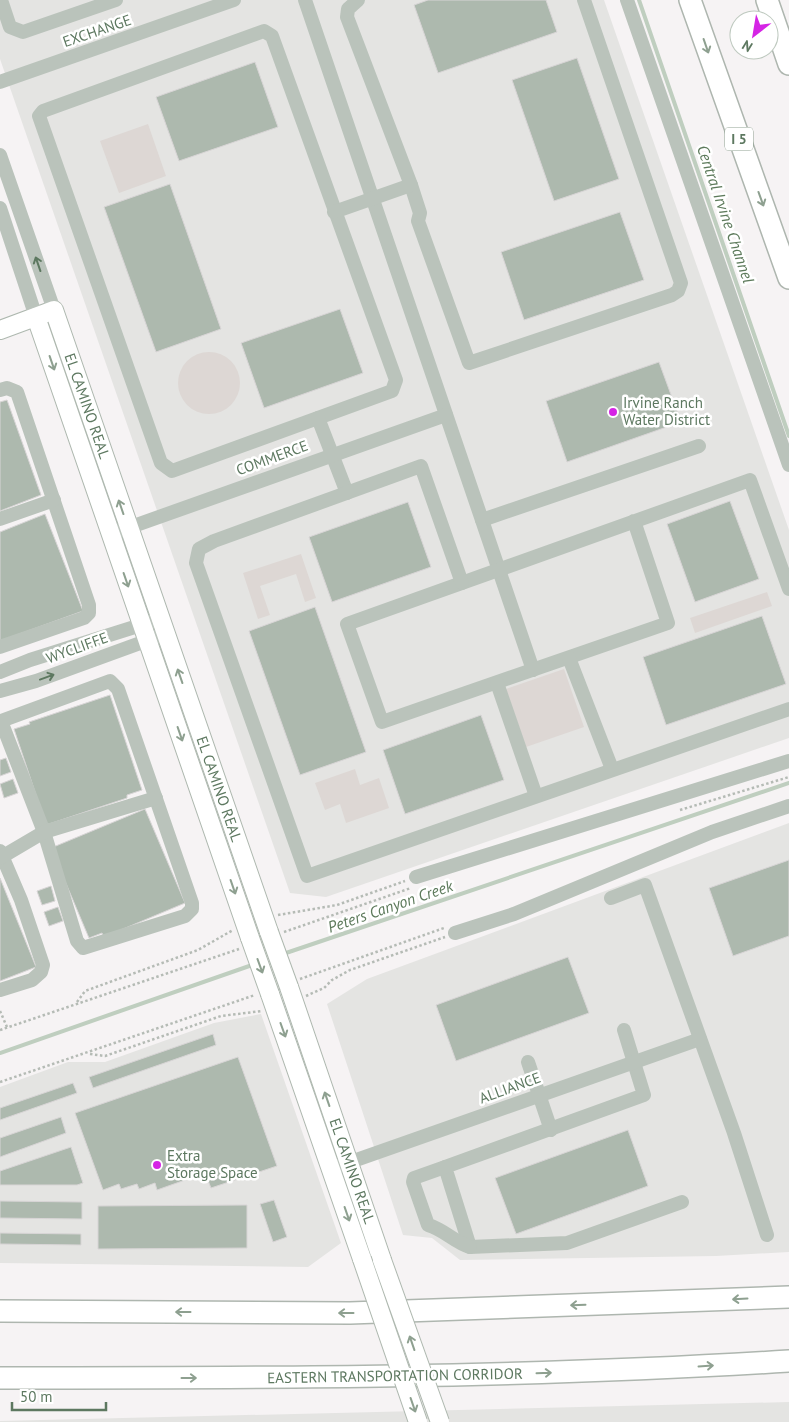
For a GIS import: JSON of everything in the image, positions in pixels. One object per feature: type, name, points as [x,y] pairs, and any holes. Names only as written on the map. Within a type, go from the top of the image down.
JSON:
[{"type":"highway","name":"I 5","points":[[690,0],[789,278]]},
{"type":"highway","points":[[767,0],[789,64]]},
{"type":"highway","points":[[0,1311],[350,1313],[789,1297]]},
{"type":"highway","name":"EASTERN TRANSPORTATION CORRIDOR","points":[[0,1378],[363,1378],[668,1369],[789,1361]]},
{"type":"main road","points":[[0,330],[54,310]]},
{"type":"main road","name":"EL CAMINO REAL","points":[[54,310],[382,1260],[440,1422]]},
{"type":"main road","name":"EL CAMINO REAL","points":[[36,317],[250,938],[267,1002],[332,1168],[418,1422]]},
{"type":"street","points":[[1,0],[10,27],[23,32],[116,0]]},
{"type":"street","name":"EXCHANGE","points":[[0,82],[234,0]]},
{"type":"street","points":[[305,0],[534,670]]},
{"type":"street","points":[[358,0],[348,9],[347,17],[411,185],[420,213],[418,221],[469,363],[672,295],[678,291],[681,283],[584,0]]},
{"type":"street","points":[[627,0],[789,465]]},
{"type":"street","points":[[264,31],[272,36],[396,380],[392,391],[318,418],[172,471],[161,463],[39,116],[44,111],[264,31]]},
{"type":"street","name":"EL CAMINO REAL","points":[[0,155],[54,310]]},
{"type":"street","points":[[334,212],[411,185]]},
{"type":"street","name":"EL CAMINO REAL","points":[[0,208],[36,317]]},
{"type":"street","points":[[0,390],[7,388],[16,392],[89,605],[89,613],[84,618],[0,647]]},
{"type":"street","name":"COMMERCE","points":[[111,534],[446,415]]},
{"type":"street","points":[[318,418],[347,493]]},
{"type":"street","points":[[482,520],[699,446]]},
{"type":"street","points":[[462,583],[421,466],[205,544],[196,556],[196,563],[307,876],[789,709]]},
{"type":"street","points":[[634,521],[668,623],[382,722],[348,624],[634,521],[750,480],[789,589]]},
{"type":"street","points":[[0,520],[54,500]]},
{"type":"street","name":"WYCLIFFE","points":[[0,672],[30,660],[163,627]]},
{"type":"street","name":"WYCLIFFE","points":[[0,691],[36,681],[144,633]]},
{"type":"street","points":[[569,658],[612,769]]},
{"type":"street","points":[[15,667],[21,684]]},
{"type":"street","points":[[110,681],[118,689],[192,902],[192,909],[185,916],[83,948],[77,941],[44,832],[1,721],[110,681]]},
{"type":"street","points":[[497,683],[536,796]]},
{"type":"street","points":[[416,876],[789,761]]},
{"type":"street","points":[[0,990],[32,980],[42,972],[43,965],[1,855],[44,832],[156,798]]},
{"type":"street","points":[[454,933],[514,914],[712,832],[789,806]]},
{"type":"street","points":[[612,898],[646,885],[767,1235]]},
{"type":"street","points":[[624,1030],[644,1095],[414,1178],[413,1182],[428,1226],[441,1229],[456,1243],[470,1247],[568,1243],[682,1202]]},
{"type":"street","name":"ALLIANCE","points":[[332,1168],[700,1039]]},
{"type":"street","points":[[528,1062],[551,1130]]},
{"type":"street","points":[[445,1167],[470,1247]]},
{"type":"path","points":[[277,916],[294,911],[315,910],[337,905],[416,876]]},
{"type":"path","points":[[76,1003],[85,991],[198,950],[234,929]]},
{"type":"path","points":[[305,996],[324,988],[332,980],[350,970],[454,933]]},
{"type":"path","points":[[0,1030],[90,998]]},
{"type":"path","points":[[88,1053],[105,1056],[221,1016],[250,1014],[267,1002]]},
{"type":"path","points":[[0,1011],[7,1027]]},
{"type":"path","points":[[0,1082],[107,1047]]},
{"type":"shaded area","points":[[0,0],[604,0],[789,530],[789,738],[326,897],[290,893],[0,59]]},
{"type":"shaded area","points":[[148,124],[166,176],[119,193],[100,141]]},
{"type":"shaded area","points":[[209,352],[226,357],[231,361],[235,366],[240,383],[235,400],[231,405],[226,409],[209,414],[192,409],[187,405],[183,400],[178,383],[183,366],[187,361],[192,357]]},
{"type":"shaded area","points":[[301,554],[316,598],[305,602],[296,574],[260,586],[270,615],[258,619],[243,573]]},
{"type":"shaded area","points":[[767,592],[772,606],[695,633],[690,618]]},
{"type":"shaded area","points":[[564,669],[584,727],[526,747],[506,689]]},
{"type":"shaded area","points":[[355,769],[360,785],[379,778],[389,808],[346,823],[340,804],[325,810],[315,783]]},
{"type":"shaded area","points":[[789,823],[789,1252],[716,1256],[460,1260],[432,1238],[403,1235],[327,1004],[367,979]]},
{"type":"shaded area","name":"Extra Storage Space","points":[[261,1014],[341,1243],[308,1267],[0,1263],[0,1087],[68,1062],[105,1062],[214,1023]]},
{"type":"shaded area","points":[[789,1402],[789,1422],[0,1422],[0,1421]]},
{"type":"building","points":[[428,0],[546,0],[557,32],[438,73],[414,5]]},
{"type":"building","points":[[577,58],[619,179],[554,201],[512,80]]},
{"type":"building","points":[[255,62],[278,127],[179,161],[156,97]]},
{"type":"building","points":[[170,184],[221,329],[156,352],[104,207]]},
{"type":"building","points":[[620,212],[644,280],[524,320],[501,252]]},
{"type":"building","points":[[340,309],[363,373],[264,408],[241,343]]},
{"type":"building","name":"Irvine Ranch Water District","points":[[659,362],[681,422],[567,462],[546,401]]},
{"type":"building","points":[[7,400],[41,495],[0,511],[0,402]]},
{"type":"building","points":[[730,501],[759,579],[695,602],[667,524]]},
{"type":"building","points":[[408,502],[431,567],[332,602],[309,537]]},
{"type":"building","points":[[45,514],[83,611],[0,641],[0,532]]},
{"type":"building","points":[[315,607],[366,752],[300,775],[249,631]]},
{"type":"building","points":[[762,616],[786,684],[666,725],[643,657]]},
{"type":"building","points":[[110,695],[142,790],[127,795],[127,798],[46,825],[14,729],[30,724],[29,722]]},
{"type":"building","points":[[481,715],[504,780],[405,814],[383,750]]},
{"type":"building","points":[[6,758],[11,772],[0,776],[0,760]]},
{"type":"building","points":[[13,779],[18,793],[4,798],[0,784]]},
{"type":"building","points":[[145,809],[185,903],[104,937],[102,933],[89,938],[51,848]]},
{"type":"building","points":[[789,860],[789,936],[733,956],[709,888]]},
{"type":"building","points":[[0,878],[36,967],[0,981]]},
{"type":"building","points":[[51,886],[55,901],[42,905],[37,891]]},
{"type":"building","points":[[58,907],[63,921],[49,926],[44,912]]},
{"type":"building","points":[[568,957],[589,1013],[456,1061],[436,1005]]},
{"type":"building","points":[[213,1034],[216,1045],[93,1088],[89,1077]]},
{"type":"building","points":[[238,1057],[277,1166],[211,1188],[205,1173],[157,1190],[155,1183],[139,1189],[137,1184],[121,1189],[119,1184],[103,1190],[75,1113]]},
{"type":"building","points":[[73,1083],[77,1093],[0,1120],[0,1108]]},
{"type":"building","points":[[61,1117],[66,1133],[0,1157],[0,1138]]},
{"type":"building","points":[[628,1130],[648,1186],[516,1234],[495,1178]]},
{"type":"building","points":[[71,1147],[83,1183],[77,1185],[0,1185],[0,1171]]},
{"type":"building","points":[[274,1200],[287,1237],[273,1242],[260,1204]]},
{"type":"building","points":[[0,1201],[82,1202],[82,1219],[0,1218]]},
{"type":"building","points":[[247,1205],[247,1248],[98,1249],[98,1206]]},
{"type":"building","points":[[0,1233],[81,1234],[81,1245],[0,1244]]},
{"type":"waterway","name":"Central Irvine Channel","points":[[639,0],[789,436]]},
{"type":"waterway","name":"Peters Canyon Creek","points":[[283,954],[789,783]]},
{"type":"waterway","name":"Peters Canyon Creek","points":[[0,1053],[255,964]]},
{"type":"place","name":"Irvine Ranch Water District","points":[[613,412]]},
{"type":"place","name":"Extra Storage Space","points":[[157,1165]]}]
